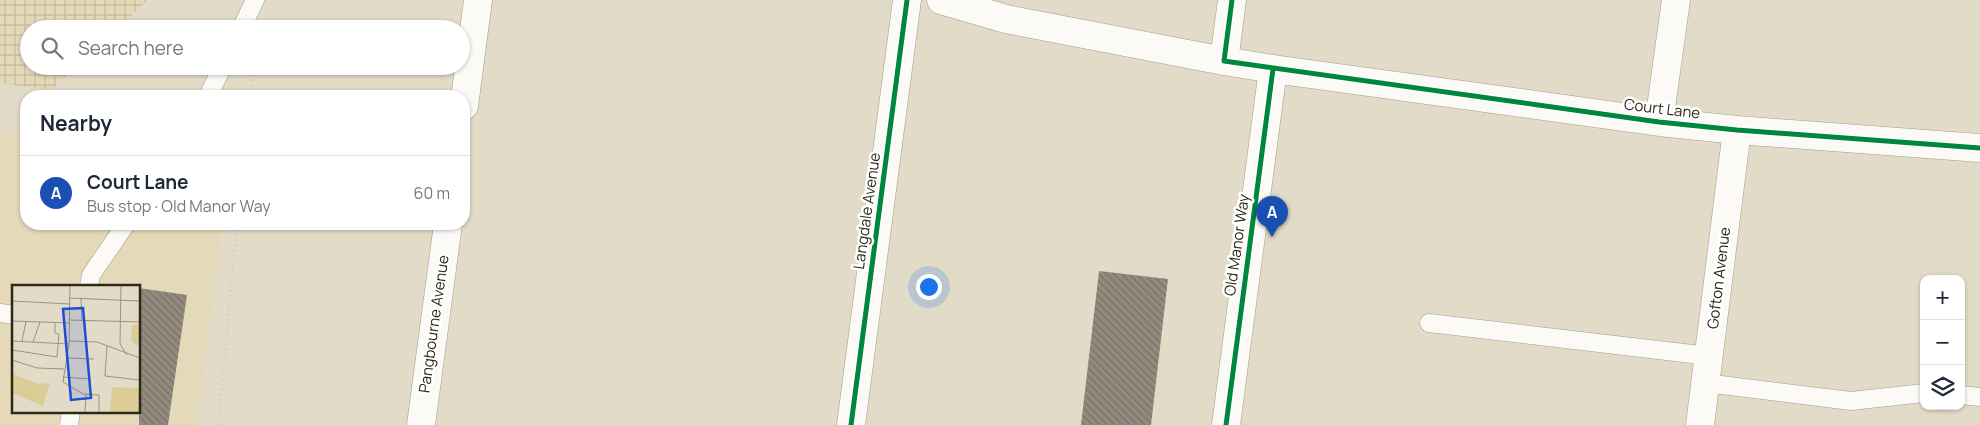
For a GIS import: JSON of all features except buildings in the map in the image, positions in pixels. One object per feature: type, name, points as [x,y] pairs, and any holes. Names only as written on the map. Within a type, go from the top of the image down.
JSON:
[{"type":"street","points":[[470,61],[478,0]]},
{"type":"street","name":"Langdale Avenue","points":[[851,425],[907,0]]},
{"type":"street","name":"Court Lane","points":[[941,0],[1006,19],[1273,69],[1659,122],[1737,130],[1980,148]]},
{"type":"street","points":[[1224,61],[1232,0]]},
{"type":"street","points":[[1659,122],[1676,0]]},
{"type":"street","name":"Old Manor Way","points":[[1226,425],[1273,69]]},
{"type":"street","points":[[466,90],[468,75]]},
{"type":"street","name":"Gofton Avenue","points":[[1700,425],[1737,130]]},
{"type":"street","name":"Pangbourne Avenue","points":[[421,425],[447,230]]},
{"type":"lane","points":[[245,20],[255,0]]},
{"type":"lane","points":[[211,90],[218,75]]},
{"type":"lane","points":[[89,285],[91,275],[122,230]]},
{"type":"lane","points":[[1428,322],[1707,369],[1851,401],[1920,393]]},
{"type":"lane","points":[[1965,395],[1980,397]]},
{"type":"lane","points":[[70,425],[71,412]]},
{"type":"path","points":[[252,90],[253,75]]},
{"type":"path","points":[[218,425],[237,230]]},
{"type":"shaded area","points":[[0,0],[148,0],[127,20],[20,20],[20,75],[67,75],[51,90],[0,83]]},
{"type":"shaded area","points":[[0,134],[20,136],[20,230],[221,230],[197,425],[0,425]]},
{"type":"cycle path","points":[[851,425],[907,0]]},
{"type":"cycle path","points":[[1232,0],[1224,61],[1659,122],[1737,130],[1980,148]]},
{"type":"cycle path","points":[[1226,425],[1273,69]]},
{"type":"place","name":"Court Lane","points":[[1272,237]]}]
